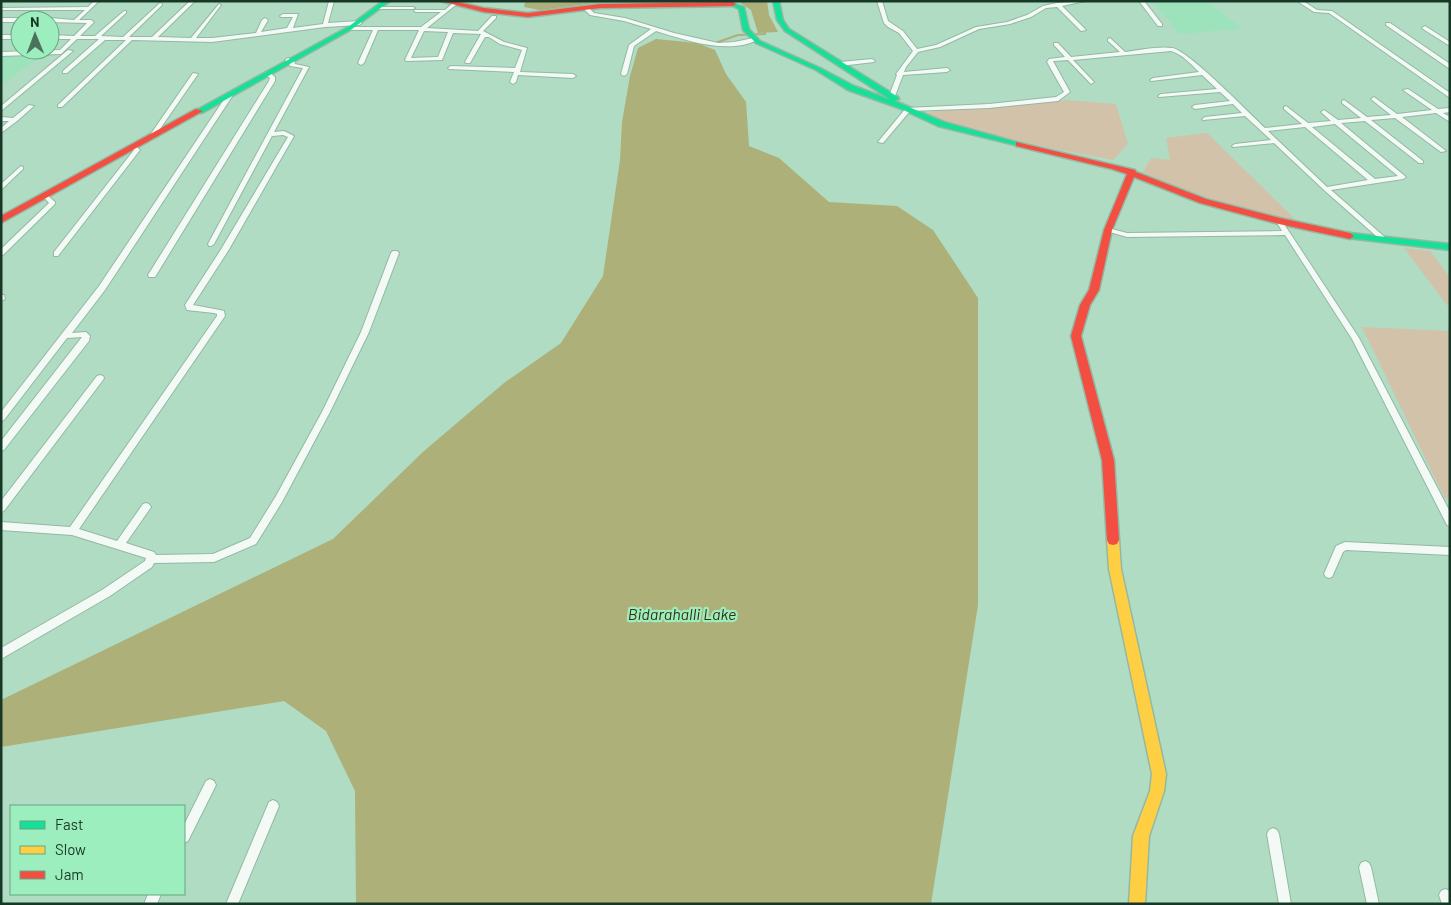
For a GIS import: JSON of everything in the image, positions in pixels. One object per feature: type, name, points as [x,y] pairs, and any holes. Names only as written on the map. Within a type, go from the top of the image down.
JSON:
[{"type":"street","points":[[76,20],[97,1]]},
{"type":"street","points":[[153,39],[193,1]]},
{"type":"street","points":[[324,25],[332,1]]},
{"type":"street","points":[[776,1],[780,20],[787,30],[892,96],[905,108],[989,106],[1058,99],[1067,92],[1050,62],[1069,58],[1125,54],[1160,49],[1177,51],[1204,73],[1326,189],[1385,240]]},
{"type":"street","points":[[879,1],[886,22],[901,32],[916,51]]},
{"type":"street","points":[[892,96],[899,74],[910,56],[916,51],[938,46],[978,28],[1008,23],[1029,16],[1043,4],[1083,1]]},
{"type":"street","points":[[1141,1],[1160,25]]},
{"type":"street","points":[[1300,1],[1314,11],[1330,12],[1450,96]]},
{"type":"street","points":[[1,220],[230,95],[288,60],[354,26],[384,4],[414,10],[448,5],[528,14],[585,7],[732,3],[742,8],[750,35],[851,88],[936,122],[972,133],[1132,172],[1204,201],[1278,221],[1340,235],[1450,247]]},
{"type":"street","points":[[60,106],[160,4]]},
{"type":"street","points":[[192,40],[219,4]]},
{"type":"street","points":[[1057,4],[1083,30]]},
{"type":"street","points":[[448,5],[422,29],[408,60],[440,59],[451,30]]},
{"type":"street","points":[[585,7],[592,14],[630,21],[718,44],[734,44],[750,35]]},
{"type":"street","points":[[1,9],[89,8]]},
{"type":"street","points":[[97,38],[124,12]]},
{"type":"street","points":[[283,16],[296,16],[289,30]]},
{"type":"street","points":[[468,62],[482,34],[494,17]]},
{"type":"street","points":[[1,54],[57,52],[67,47],[91,22],[60,20]]},
{"type":"street","points":[[257,35],[265,20]]},
{"type":"street","points":[[1388,24],[1448,65]]},
{"type":"street","points":[[60,37],[212,40],[324,25],[451,30],[490,36],[502,43],[525,49],[513,82]]},
{"type":"street","points":[[361,63],[376,28]]},
{"type":"street","points":[[1425,28],[1450,44]]},
{"type":"street","points":[[624,74],[632,44],[655,29]]},
{"type":"street","points":[[1,109],[86,37]]},
{"type":"street","points":[[66,72],[104,38]]},
{"type":"street","points":[[1110,40],[1125,54]]},
{"type":"street","points":[[1056,44],[1090,82]]},
{"type":"street","points":[[67,47],[74,48]]},
{"type":"street","points":[[211,244],[306,67],[292,65],[292,62],[288,60]]},
{"type":"street","points":[[840,64],[872,61]]},
{"type":"street","points":[[43,62],[57,62]]},
{"type":"street","points":[[451,68],[573,76]]},
{"type":"street","points":[[899,74],[947,70]]},
{"type":"street","points":[[152,275],[272,81],[272,78],[267,73]]},
{"type":"street","points":[[1153,80],[1204,73]]},
{"type":"street","points":[[151,138],[194,74]]},
{"type":"street","points":[[1161,96],[1221,90]]},
{"type":"street","points":[[1406,90],[1450,120]]},
{"type":"street","points":[[1,418],[104,284],[230,95]]},
{"type":"street","points":[[1374,99],[1443,151]]},
{"type":"street","points":[[1195,107],[1234,102]]},
{"type":"street","points":[[1344,102],[1421,162]]},
{"type":"street","points":[[1,131],[31,106]]},
{"type":"street","points":[[881,142],[905,108]]},
{"type":"street","points":[[1286,108],[1374,182]]},
{"type":"street","points":[[1263,130],[1450,110]]},
{"type":"street","points":[[1324,112],[1403,177],[1326,189]]},
{"type":"street","points":[[1205,119],[1246,114]]},
{"type":"street","points":[[1,119],[15,120]]},
{"type":"street","points":[[72,531],[221,316],[221,313],[217,310],[195,310],[190,308],[189,305],[230,243],[291,136],[284,133],[271,134]]},
{"type":"street","points":[[1235,146],[1275,141]]},
{"type":"street","points":[[56,254],[138,150],[134,147]]},
{"type":"street","points":[[1,188],[21,168]]},
{"type":"street","points":[[1132,172],[1108,230],[1094,290],[1084,305],[1076,336],[1108,460],[1114,569],[1159,774],[1157,791],[1141,836],[1137,904]]},
{"type":"street","points":[[1,253],[53,203],[46,196]]},
{"type":"street","points":[[1278,221],[1355,338],[1450,522]]},
{"type":"street","points":[[1108,230],[1127,236],[1285,233]]},
{"type":"street","points":[[151,559],[214,558],[253,541],[279,499],[326,412],[365,332],[395,253]]},
{"type":"street","points":[[1,448],[86,339],[86,336],[83,334],[65,336]]},
{"type":"street","points":[[1,508],[100,378]]},
{"type":"street","points":[[119,545],[146,507]]},
{"type":"street","points":[[1,526],[72,531],[151,555],[149,564],[106,593],[1,654]]},
{"type":"street","points":[[1329,574],[1339,548],[1345,546],[1450,551]]},
{"type":"street","points":[[185,835],[210,785]]},
{"type":"street","points":[[232,904],[272,806]]},
{"type":"street","points":[[1273,834],[1285,904]]},
{"type":"street","points":[[1364,867],[1373,904]]},
{"type":"shaded area","points":[[1153,1],[1206,1],[1241,28],[1180,34]]},
{"type":"shaded area","points":[[1,56],[10,56],[10,60],[35,60],[1,85]]},
{"type":"shaded area","points":[[1066,100],[1116,104],[1128,144],[1113,160],[993,135],[923,114],[935,111]]},
{"type":"shaded area","points":[[1207,133],[1300,224],[1220,201],[1181,188],[1143,172],[1151,158],[1170,160],[1166,138]]},
{"type":"shaded area","points":[[1404,248],[1430,251],[1450,278],[1450,309]]},
{"type":"shaded area","points":[[1362,327],[1450,331],[1450,498],[1445,499]]},
{"type":"water","points":[[525,1],[636,1],[595,3],[540,10],[524,7]]},
{"type":"water","points":[[738,1],[767,1],[769,15],[778,32],[758,33],[751,10]]},
{"type":"water","name":"Bidarahalli Lake","points":[[656,39],[697,43],[715,50],[726,74],[746,102],[749,146],[779,158],[829,202],[897,206],[933,230],[978,298],[978,605],[931,904],[356,904],[355,791],[326,731],[284,701],[1,747],[1,700],[333,539],[424,451],[504,383],[561,343],[603,276],[620,160],[622,122],[630,76],[638,48]]},
{"type":"waterway","points":[[718,42],[738,35],[765,34],[764,30]]},
{"type":"traffic: fast","points":[[199,111],[350,28],[387,1]]},
{"type":"traffic: fast","points":[[776,1],[780,20],[787,30],[895,99]]},
{"type":"traffic: fast","points":[[733,4],[742,8],[746,30],[758,42],[818,69],[851,88],[902,106],[941,124],[1019,144]]},
{"type":"traffic: fast","points":[[1350,236],[1450,247]]},
{"type":"traffic: slow","points":[[1113,540],[1115,569],[1159,774],[1157,791],[1141,836],[1137,904]]},
{"type":"traffic: jam","points":[[443,1],[484,10],[528,15],[600,6],[733,4]]},
{"type":"traffic: jam","points":[[1,220],[199,111]]},
{"type":"traffic: jam","points":[[1019,144],[1115,167],[1203,201],[1279,221],[1350,236]]},
{"type":"traffic: jam","points":[[1113,540],[1108,460],[1076,336],[1085,305],[1094,290],[1108,230],[1132,172]]}]
